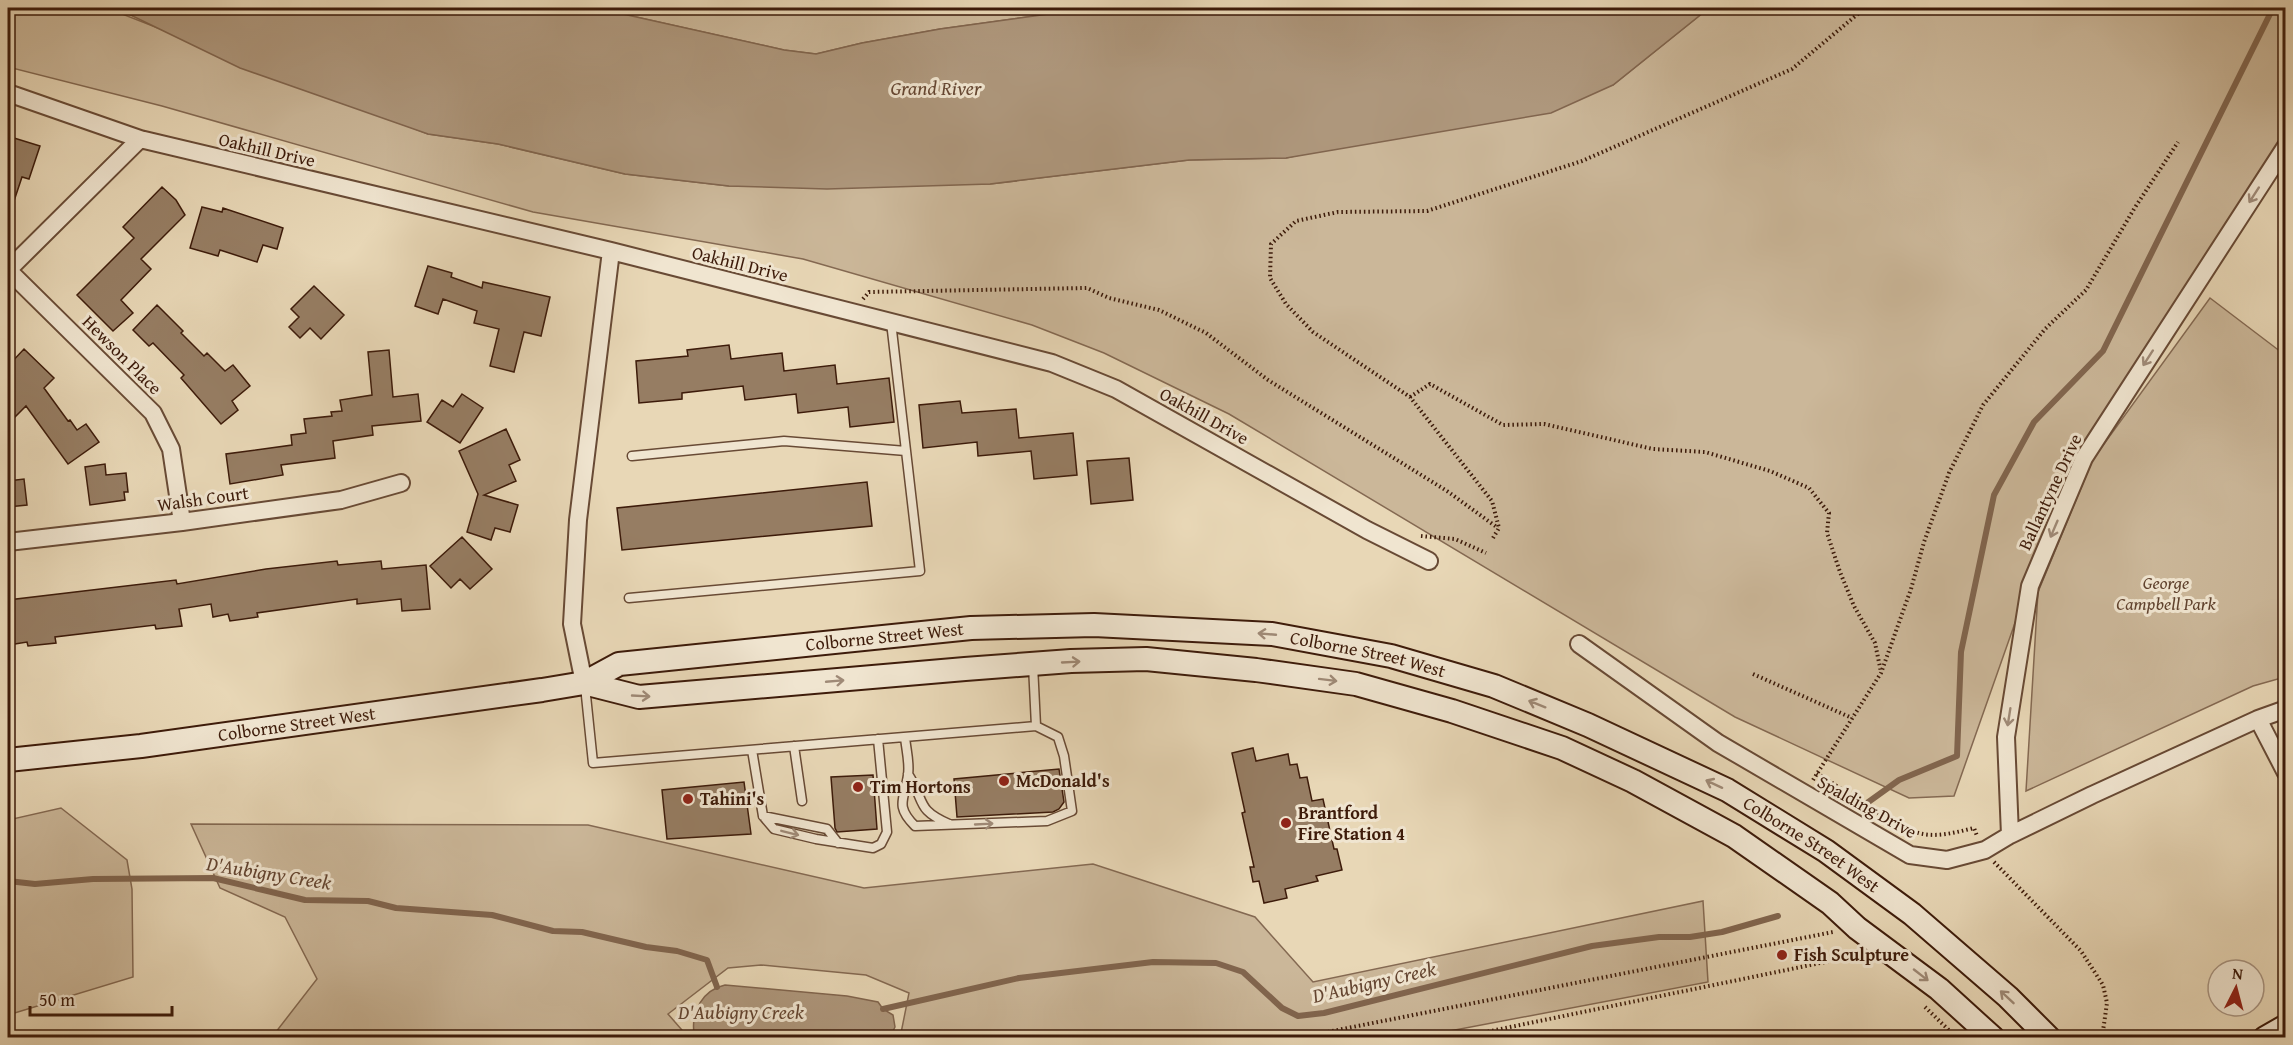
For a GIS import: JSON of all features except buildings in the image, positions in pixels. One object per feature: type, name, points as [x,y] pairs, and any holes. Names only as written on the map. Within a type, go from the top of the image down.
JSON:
[{"type":"main road","name":"Colborne Street West","points":[[8,760],[164,743],[584,682],[619,664],[971,628],[1094,625],[1272,634],[1391,656],[1494,686],[1588,725],[1727,790],[1826,851],[1912,914],[2008,997],[2049,1038]]},
{"type":"main road","name":"Colborne Street West","points":[[584,682],[639,697],[1033,664],[1146,659],[1256,670],[1356,684],[1452,711],[1562,748],[1633,781],[1734,836],[1830,903],[1857,928],[1939,988],[1993,1038]]},
{"type":"main road","points":[[2265,1038],[2286,1026]]},
{"type":"street","name":"Oakhill Drive","points":[[8,93],[140,140],[611,251],[1052,363],[1116,389],[1367,530],[1429,561]]},
{"type":"street","points":[[8,270],[140,140]]},
{"type":"street","name":"Ballantyne Drive","points":[[2010,835],[2006,737],[2030,586],[2084,458],[2286,146]]},
{"type":"street","points":[[584,682],[572,624],[577,532],[611,251]]},
{"type":"street","name":"Hewson Place","points":[[8,270],[153,413],[171,449],[182,522]]},
{"type":"street","name":"Walsh Court","points":[[8,542],[182,522],[342,500],[401,483]]},
{"type":"street","name":"Spalding Drive","points":[[1579,644],[1718,743],[1910,855],[1947,860],[1985,850],[2010,835],[2258,719],[2286,709]]},
{"type":"street","points":[[2258,719],[2286,773]]},
{"type":"lane","points":[[629,598],[920,571],[891,322]]},
{"type":"lane","points":[[632,456],[784,441],[906,451]]},
{"type":"lane","points":[[1033,664],[1036,726]]},
{"type":"lane","points":[[584,682],[592,763],[1036,726],[1058,737],[1064,756],[1072,811],[1047,821],[915,826],[904,815],[902,794],[908,774],[905,737]]},
{"type":"lane","points":[[752,750],[763,816],[768,825],[774,829],[873,848],[881,844],[886,836],[878,739]]},
{"type":"lane","points":[[794,746],[802,801]]},
{"type":"lane","points":[[908,774],[917,789],[920,802],[931,816],[952,826]]},
{"type":"path","points":[[1493,538],[1498,528],[1492,501],[1410,397],[1313,332],[1286,304],[1270,278],[1272,244],[1296,221],[1338,212],[1427,211],[1582,161],[1792,69],[1865,8]]},
{"type":"path","points":[[2103,1038],[2107,1003],[2103,985],[2080,951],[1985,850],[1974,828],[1949,834],[1921,834],[1894,821],[1817,773],[1881,673],[1949,473],[1983,405],[2045,329],[2086,290],[2134,209],[2178,142]]},
{"type":"path","points":[[852,312],[869,292],[1087,288],[1108,298],[1159,310],[1206,333],[1268,380],[1447,491],[1498,528]]},
{"type":"path","points":[[1410,397],[1430,384],[1503,425],[1544,424],[1653,449],[1705,452],[1770,471],[1809,488],[1829,513],[1827,532],[1854,606],[1875,643],[1881,673]]},
{"type":"path","points":[[1411,535],[1455,539],[1486,553]]},
{"type":"path","points":[[1753,674],[1852,718]]},
{"type":"path","points":[[1297,1038],[1837,932]]},
{"type":"path","points":[[1457,1038],[1869,953]]},
{"type":"green space","points":[[8,8],[107,8],[428,134],[498,144],[625,174],[729,186],[990,184],[1189,160],[1286,158],[1613,85],[1709,8],[2285,8],[2285,143],[2084,458],[2028,586],[1954,796],[1909,798],[1735,717],[1229,414],[1104,353],[1032,325],[803,259],[533,212],[162,106],[8,67]]},
{"type":"green space","points":[[596,8],[1092,8],[940,29],[816,54],[784,50]]},
{"type":"green space","name":"George Campbell Park","points":[[2210,298],[2285,355],[2285,677],[2253,686],[2026,791],[2038,592],[2093,459]]},
{"type":"green space","points":[[61,808],[127,860],[132,889],[133,977],[8,1015],[8,820]]},
{"type":"green space","points":[[191,824],[588,825],[864,888],[1093,864],[1255,917],[1313,982],[1703,901],[1708,982],[1418,1037],[900,1038],[909,993],[866,975],[761,965],[728,968],[668,1014],[688,1037],[272,1037],[317,979],[285,917],[220,888]]},
{"type":"water","name":"Grand River","points":[[116,8],[596,8],[784,50],[816,54],[940,29],[1092,8],[1709,8],[1613,85],[1551,113],[1286,158],[1189,160],[990,184],[827,189],[729,186],[625,174],[498,144],[428,134],[240,68]]},
{"type":"water","name":"D'Aubigny Creek","points":[[725,985],[847,996],[878,1002],[883,1009],[893,1015],[895,1027],[890,1037],[700,1037],[694,1033],[694,1017],[697,1009],[710,992]]},
{"type":"waterway","points":[[1867,803],[1899,780],[1957,756],[1961,652],[1994,495],[2034,422],[2103,351],[2273,8]]},
{"type":"waterway","name":"D'Aubigny Creek","points":[[8,881],[35,884],[93,879],[213,878],[305,900],[368,901],[396,908],[492,915],[553,931],[582,932],[646,947],[677,951],[707,960],[717,987]]},
{"type":"waterway","name":"D'Aubigny Creek","points":[[883,1009],[1019,978],[1153,962],[1216,963],[1243,972],[1282,1008],[1298,1016],[1324,1013],[1592,946],[1722,932],[1778,916]]},
{"type":"place","name":"McDonald's","points":[[1004,781]]},
{"type":"place","name":"Tim Hortons","points":[[858,787]]},
{"type":"place","name":"Tahini's","points":[[688,799]]},
{"type":"place","name":"Brantford Fire Station 4","points":[[1286,823]]},
{"type":"place","name":"Fish Sculpture","points":[[1782,955]]}]
